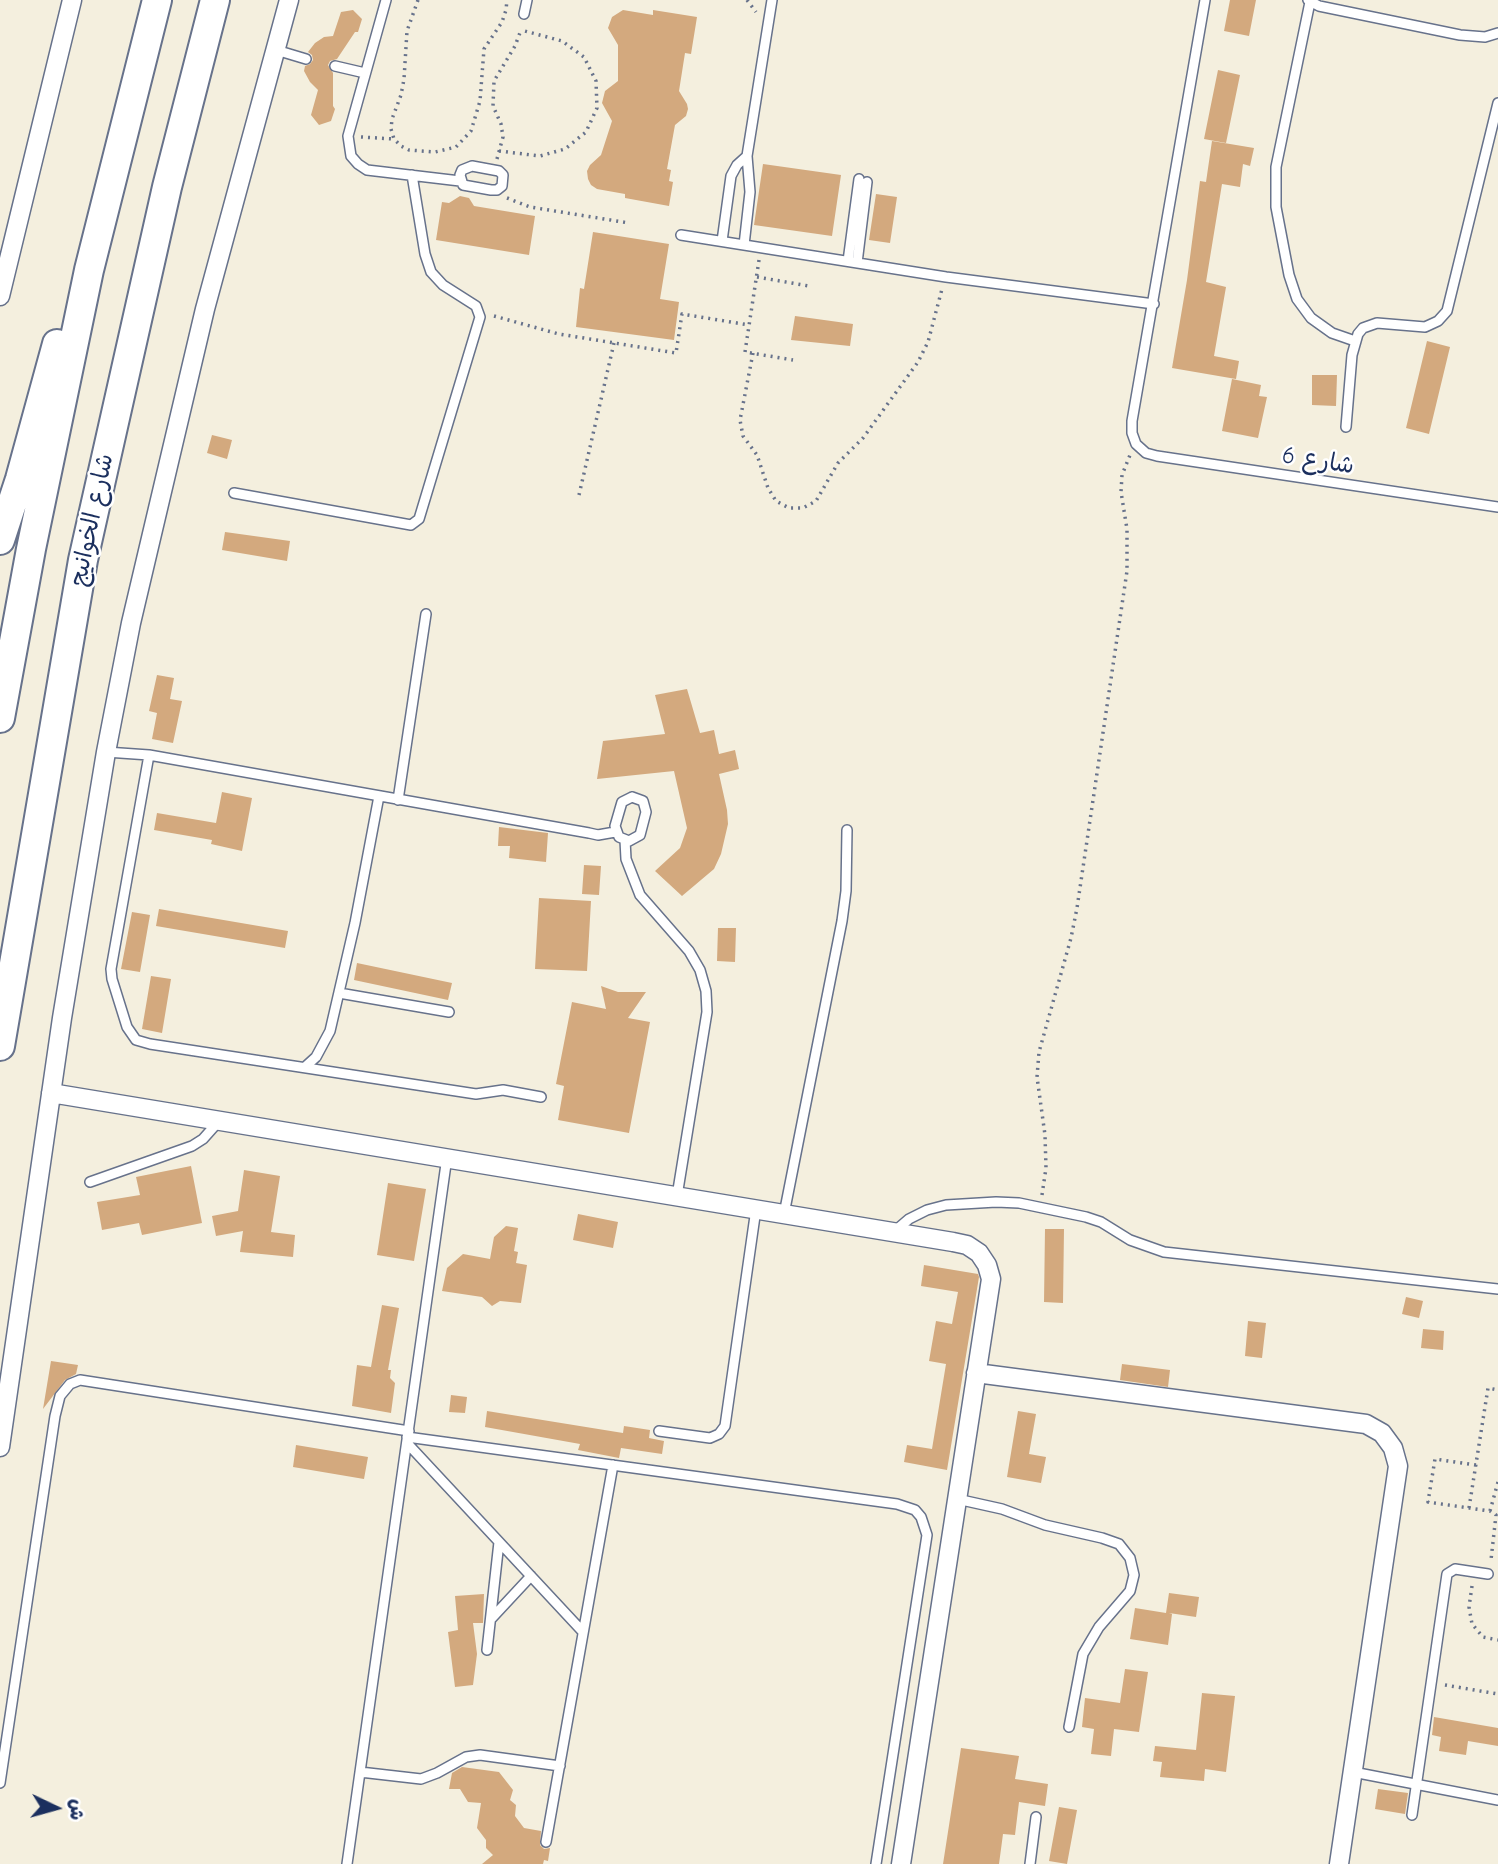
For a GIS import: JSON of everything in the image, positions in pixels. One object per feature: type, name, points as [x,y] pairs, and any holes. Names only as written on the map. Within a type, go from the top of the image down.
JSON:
[{"type":"highway","points":[[0,718],[31,549],[89,270],[156,0]]},
{"type":"highway","name":"شارع الخوانيج","points":[[0,1046],[83,560],[158,227],[215,0]]},
{"type":"highway","points":[[0,540],[10,482],[58,340],[89,270]]},
{"type":"street","points":[[0,296],[72,0]]},
{"type":"street","points":[[0,1447],[51,1093],[106,752],[131,623],[205,309],[289,0]]},
{"type":"street","points":[[51,1093],[894,1232],[967,1245],[979,1253],[987,1265],[991,1279],[901,1864]]},
{"type":"street","points":[[976,1373],[1366,1424],[1382,1433],[1393,1448],[1398,1466],[1339,1864]]},
{"type":"lane","points":[[386,0],[348,136],[351,156],[367,170],[460,181],[468,187],[497,190],[502,187],[503,175],[493,169],[467,167],[460,175],[460,181]]},
{"type":"lane","points":[[524,14],[527,0]]},
{"type":"lane","points":[[744,245],[750,180],[747,156],[772,0]]},
{"type":"lane","points":[[1136,444],[1132,421],[1205,0]]},
{"type":"lane","points":[[1355,341],[1332,333],[1311,318],[1297,299],[1282,245],[1276,207],[1276,167],[1309,1],[1472,37],[1498,33]]},
{"type":"lane","points":[[276,50],[306,59]]},
{"type":"lane","points":[[335,66],[365,73]]},
{"type":"lane","points":[[1346,427],[1350,369],[1358,334],[1369,324],[1377,323],[1425,327],[1438,321],[1447,311],[1498,103]]},
{"type":"lane","points":[[722,241],[731,176],[737,165],[747,156]]},
{"type":"lane","points":[[234,494],[411,525],[416,523],[425,502],[478,323],[479,311],[472,302],[443,285],[431,272],[425,254],[412,175]]},
{"type":"lane","points":[[852,262],[863,181]]},
{"type":"lane","points":[[681,235],[946,277],[1154,304]]},
{"type":"lane","name":"شارع 6","points":[[1136,444],[1146,453],[1157,456],[1498,507]]},
{"type":"lane","points":[[398,800],[426,614]]},
{"type":"lane","points":[[106,752],[149,755],[598,835],[615,832],[629,841],[639,835],[646,812],[643,801],[632,797],[622,802],[615,832]]},
{"type":"lane","points":[[149,755],[111,969],[131,1034],[142,1043],[476,1094],[503,1090],[541,1097]]},
{"type":"lane","points":[[305,1067],[325,1044],[330,1031],[355,923],[379,796]]},
{"type":"lane","points":[[784,1214],[842,921],[847,871],[847,830]]},
{"type":"lane","points":[[625,840],[626,859],[640,895],[689,951],[700,970],[706,991],[707,1012],[677,1196]]},
{"type":"lane","points":[[339,993],[449,1012]]},
{"type":"lane","points":[[90,1182],[192,1146],[203,1139],[220,1119]]},
{"type":"lane","points":[[346,1864],[447,1157]]},
{"type":"lane","points":[[894,1232],[909,1219],[927,1210],[946,1205],[996,1202],[1041,1207],[1086,1217],[1101,1222],[1130,1240],[1164,1252],[1498,1289]]},
{"type":"lane","points":[[659,1431],[710,1438],[719,1434],[725,1426],[756,1209]]},
{"type":"lane","points":[[0,1783],[55,1416],[61,1396],[70,1384],[80,1380],[408,1437],[906,1505],[921,1517],[927,1535],[876,1864]]},
{"type":"lane","points":[[408,1437],[499,1542],[583,1632]]},
{"type":"lane","points":[[546,1842],[613,1465]]},
{"type":"lane","points":[[957,1499],[1002,1508],[1045,1525],[1102,1538],[1119,1544],[1130,1558],[1134,1575],[1130,1591],[1098,1627],[1083,1654],[1069,1727]]},
{"type":"lane","points":[[487,1650],[499,1542]]},
{"type":"lane","points":[[1412,1815],[1447,1574],[1455,1569],[1488,1574]]},
{"type":"lane","points":[[491,1619],[531,1576]]},
{"type":"lane","points":[[360,1772],[421,1779],[466,1757],[480,1755],[560,1766]]},
{"type":"lane","points":[[1353,1772],[1498,1800]]},
{"type":"lane","points":[[1030,1864],[1036,1817]]},
{"type":"path","points":[[394,139],[392,119],[404,79],[407,31],[418,0]]},
{"type":"path","points":[[348,136],[394,139],[409,150],[435,152],[446,151],[464,140],[471,131],[478,111],[484,50],[502,22],[507,0]]},
{"type":"path","points":[[493,169],[503,130],[493,106],[494,81],[515,46],[524,14]]},
{"type":"path","points":[[499,150],[540,156],[565,149],[586,132],[597,108],[596,81],[584,57],[562,41],[521,30]]},
{"type":"path","points":[[497,190],[521,205],[629,223]]},
{"type":"path","points":[[762,248],[745,352],[793,360]]},
{"type":"path","points":[[753,353],[741,412],[743,436],[757,455],[768,488],[776,501],[789,508],[803,508],[816,500],[838,463],[863,438],[918,362],[928,342],[946,277]]},
{"type":"path","points":[[757,278],[809,286]]},
{"type":"path","points":[[479,311],[559,334],[676,353],[682,314],[749,325]]},
{"type":"path","points":[[579,495],[614,343]]},
{"type":"path","points":[[1041,1207],[1046,1168],[1045,1135],[1037,1077],[1039,1052],[1075,924],[1127,571],[1129,550],[1121,492],[1122,475],[1136,444]]},
{"type":"path","points":[[1469,1508],[1488,1388],[1498,1390]]},
{"type":"path","points":[[1476,1465],[1435,1459],[1428,1502],[1496,1514],[1496,1536],[1488,1574]]},
{"type":"path","points":[[1490,1511],[1493,1492],[1498,1482]]},
{"type":"path","points":[[1474,1572],[1469,1607],[1472,1624],[1483,1637],[1498,1640]]},
{"type":"path","points":[[1431,1682],[1498,1694]]},
{"type":"building","points":[[1230,0],[1256,0],[1249,36],[1224,31]]},
{"type":"building","points":[[353,10],[362,19],[358,32],[355,32],[337,59],[330,61],[328,65],[333,73],[335,109],[331,121],[319,125],[311,115],[318,90],[304,71],[305,66],[313,60],[308,52],[324,37],[333,36],[341,12]]},
{"type":"building","points":[[623,10],[653,15],[653,10],[697,17],[691,54],[685,53],[679,91],[688,109],[686,116],[675,125],[667,169],[671,170],[669,181],[673,182],[669,206],[625,198],[625,194],[597,189],[588,179],[587,171],[601,155],[612,121],[602,103],[605,91],[618,81],[618,45],[608,28],[612,17]]},
{"type":"building","points":[[1218,70],[1240,75],[1226,143],[1204,139]]},
{"type":"building","points":[[1212,141],[1254,148],[1250,166],[1243,164],[1240,187],[1222,184],[1206,282],[1226,287],[1214,356],[1239,361],[1236,379],[1172,368],[1200,181],[1206,182]]},
{"type":"building","points":[[763,164],[841,175],[832,236],[754,225]]},
{"type":"building","points":[[876,194],[897,197],[890,243],[869,240]]},
{"type":"building","points":[[460,196],[469,198],[474,206],[535,216],[529,255],[436,240],[442,202],[449,203]]},
{"type":"building","points":[[593,232],[669,244],[660,299],[679,302],[674,340],[576,327],[580,288],[584,289]]},
{"type":"building","points":[[795,316],[853,324],[850,346],[791,340]]},
{"type":"building","points":[[1427,341],[1450,347],[1429,434],[1406,428]]},
{"type":"building","points":[[1312,375],[1337,375],[1336,406],[1312,405]]},
{"type":"building","points":[[1232,379],[1261,385],[1259,396],[1267,397],[1258,438],[1222,431]]},
{"type":"building","points":[[212,435],[232,440],[227,459],[207,453]]},
{"type":"building","points":[[225,532],[290,541],[287,561],[222,550]]},
{"type":"building","points":[[157,675],[174,678],[170,699],[182,701],[173,743],[152,739],[157,713],[149,711]]},
{"type":"building","points":[[687,689],[700,733],[714,730],[719,754],[735,750],[739,769],[719,774],[728,824],[721,854],[714,869],[682,896],[655,871],[680,848],[687,828],[674,771],[597,779],[603,741],[665,734],[655,695]]},
{"type":"building","points":[[222,792],[252,798],[242,851],[211,844],[212,840],[154,830],[157,813],[216,823]]},
{"type":"building","points":[[499,827],[548,833],[546,862],[509,858],[510,846],[498,846]]},
{"type":"building","points":[[584,865],[601,866],[599,895],[582,894]]},
{"type":"building","points":[[539,898],[591,901],[587,971],[535,969]]},
{"type":"building","points":[[159,909],[288,931],[285,948],[156,926]]},
{"type":"building","points":[[132,912],[150,915],[140,972],[121,969]]},
{"type":"building","points":[[718,928],[736,928],[735,962],[717,961]]},
{"type":"building","points":[[357,963],[452,983],[448,1000],[354,980]]},
{"type":"building","points":[[151,976],[171,979],[162,1033],[142,1029]]},
{"type":"building","points":[[601,986],[618,992],[646,992],[628,1018],[650,1022],[629,1133],[558,1120],[564,1086],[556,1084],[572,1002],[606,1009]]},
{"type":"building","points":[[191,1166],[202,1223],[142,1235],[139,1223],[102,1230],[97,1202],[140,1195],[136,1177]]},
{"type":"building","points":[[244,1170],[280,1176],[271,1232],[295,1235],[293,1257],[240,1252],[243,1231],[216,1236],[212,1216],[238,1211]]},
{"type":"building","points":[[388,1183],[426,1189],[414,1261],[377,1255]]},
{"type":"building","points":[[578,1214],[618,1222],[613,1248],[573,1240]]},
{"type":"building","points":[[506,1226],[518,1228],[514,1251],[518,1252],[516,1263],[527,1265],[521,1303],[500,1301],[492,1306],[482,1297],[442,1291],[447,1268],[463,1254],[490,1259],[494,1237]]},
{"type":"building","points":[[1045,1229],[1064,1229],[1063,1303],[1044,1302]]},
{"type":"building","points":[[924,1265],[978,1274],[979,1277],[947,1470],[904,1462],[907,1445],[932,1449],[946,1364],[929,1361],[936,1321],[952,1324],[958,1292],[921,1286]]},
{"type":"building","points":[[1406,1297],[1423,1301],[1419,1318],[1402,1314]]},
{"type":"building","points":[[382,1305],[399,1308],[388,1370],[391,1370],[390,1378],[395,1383],[391,1413],[352,1406],[357,1365],[371,1367]]},
{"type":"building","points":[[1248,1321],[1266,1323],[1262,1358],[1245,1356]]},
{"type":"building","points":[[1423,1329],[1444,1331],[1443,1350],[1421,1348]]},
{"type":"building","points":[[51,1361],[78,1365],[76,1374],[65,1380],[43,1409]]},
{"type":"building","points":[[1122,1364],[1170,1370],[1168,1387],[1120,1380]]},
{"type":"building","points":[[451,1395],[467,1397],[465,1413],[449,1412]]},
{"type":"building","points":[[487,1411],[623,1433],[624,1426],[650,1430],[649,1438],[664,1441],[662,1454],[621,1448],[619,1458],[578,1450],[580,1444],[485,1427]]},
{"type":"building","points":[[1018,1411],[1036,1414],[1029,1454],[1046,1457],[1041,1483],[1007,1477]]},
{"type":"building","points":[[296,1445],[368,1457],[364,1479],[293,1467]]},
{"type":"building","points":[[1169,1593],[1199,1597],[1196,1617],[1169,1613],[1172,1614],[1168,1645],[1130,1639],[1135,1608],[1166,1613]]},
{"type":"building","points":[[484,1594],[483,1623],[473,1623],[477,1654],[473,1685],[455,1687],[448,1632],[458,1630],[455,1596]]},
{"type":"building","points":[[1125,1669],[1148,1672],[1139,1732],[1114,1729],[1111,1756],[1091,1754],[1094,1729],[1082,1727],[1085,1698],[1120,1703]]},
{"type":"building","points":[[1202,1693],[1235,1696],[1226,1772],[1205,1769],[1204,1781],[1160,1777],[1162,1762],[1153,1761],[1155,1746],[1196,1750]]},
{"type":"building","points":[[1434,1717],[1498,1728],[1498,1746],[1468,1741],[1466,1755],[1439,1751],[1441,1737],[1432,1735]]},
{"type":"building","points":[[961,1748],[1019,1756],[1015,1779],[1048,1784],[1045,1806],[1019,1802],[1015,1835],[1003,1834],[999,1864],[943,1864]]},
{"type":"building","points":[[462,1767],[499,1772],[513,1790],[510,1800],[516,1805],[515,1816],[524,1828],[541,1831],[540,1845],[544,1849],[550,1848],[548,1861],[544,1860],[543,1864],[482,1864],[493,1855],[486,1848],[486,1840],[477,1828],[481,1803],[468,1802],[460,1789],[449,1789],[452,1773]]},
{"type":"building","points":[[1378,1789],[1408,1793],[1405,1814],[1375,1809]]},
{"type":"building","points":[[1059,1807],[1077,1810],[1067,1864],[1049,1861]]}]
